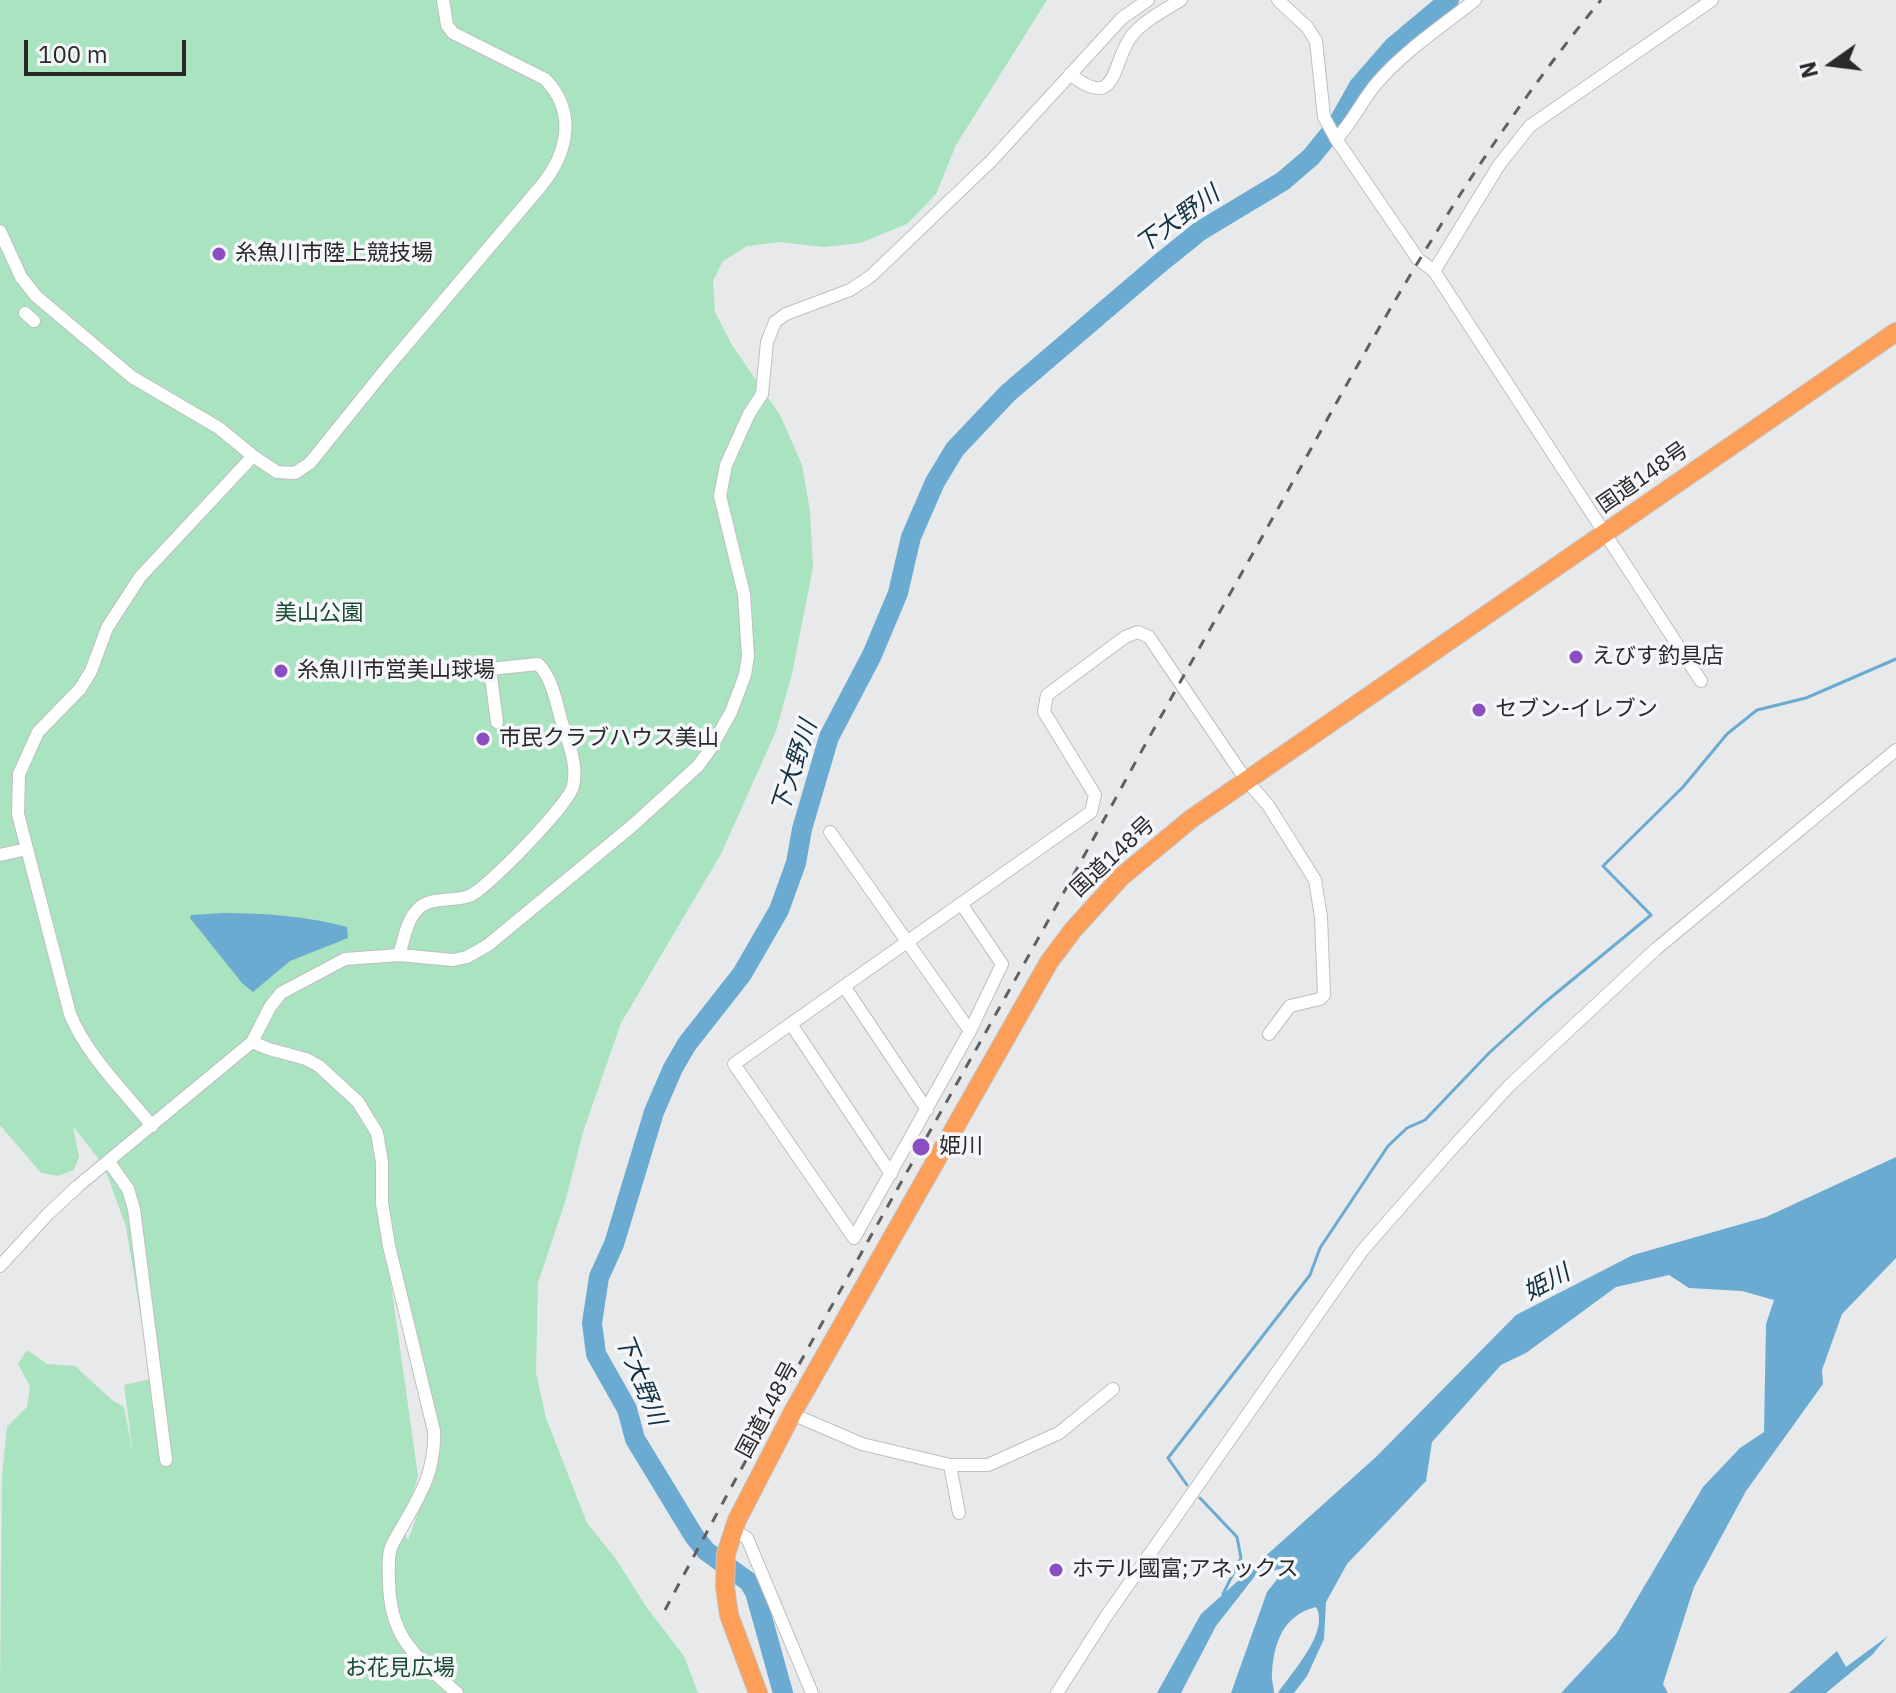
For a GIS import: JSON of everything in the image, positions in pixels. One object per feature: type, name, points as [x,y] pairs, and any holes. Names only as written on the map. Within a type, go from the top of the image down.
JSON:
[{"type":"highway","name":"国道148号","points":[[758,1693],[729,1615],[724,1575],[733,1530],[792,1414],[1049,962],[1097,902],[1152,849],[1246,780],[1896,332]]},
{"type":"street","points":[[0,231],[21,277],[36,296],[132,377],[210,422],[270,468],[284,474],[301,472],[554,171],[562,151],[568,127],[555,89],[545,79],[453,33],[447,25],[443,0]]},
{"type":"street","points":[[0,1266],[48,1214],[252,1042],[281,993],[345,959],[399,955],[453,960],[467,957],[488,945],[622,835],[698,766],[731,712],[746,666],[744,594],[720,496],[726,465],[749,414],[762,394],[767,342],[775,322],[786,314],[850,290],[871,276],[991,161],[1122,18],[1148,0]]},
{"type":"street","points":[[1070,74],[1087,87],[1105,87],[1113,79],[1129,39],[1137,30],[1181,0]]},
{"type":"street","points":[[1278,0],[1307,27],[1316,41],[1324,117],[1336,139],[1418,259],[1434,271],[1701,681]]},
{"type":"street","points":[[1336,139],[1350,124],[1374,86],[1400,59],[1475,0]]},
{"type":"street","points":[[1434,271],[1499,165],[1530,126],[1712,0]]},
{"type":"street","points":[[152,1126],[91,1050],[74,1023],[18,814],[19,774],[38,732],[80,689],[91,671],[107,628],[140,577],[253,456]]},
{"type":"street","points":[[962,905],[1002,964],[970,1031],[854,1238],[734,1064],[1091,812],[1095,795],[1044,712],[1047,695],[1125,637],[1138,632],[1149,637],[1246,780],[1268,805],[1315,880],[1321,917],[1324,995],[1320,999],[1290,1006],[1269,1034]]},
{"type":"street","points":[[399,955],[410,920],[419,907],[470,896],[549,820],[573,789],[574,771],[568,741],[548,678],[538,664],[490,669],[497,722]]},
{"type":"street","points":[[1057,1693],[1107,1615],[1362,1251],[1448,1153],[1509,1086],[1656,949],[1896,750]]},
{"type":"street","points":[[830,832],[970,1031]]},
{"type":"street","points":[[0,855],[27,849]]},
{"type":"street","points":[[844,986],[927,1110]]},
{"type":"street","points":[[791,1024],[891,1174]]},
{"type":"street","points":[[252,1042],[319,1066],[358,1102],[377,1133],[382,1162],[382,1203],[389,1246],[434,1431],[435,1449],[427,1484],[390,1550],[392,1612],[397,1631],[409,1650],[457,1693]]},
{"type":"street","points":[[109,1162],[128,1189],[134,1209],[166,1460]]},
{"type":"street","points":[[792,1414],[862,1444],[950,1465],[988,1465],[1047,1439],[1113,1389]]},
{"type":"street","points":[[950,1465],[959,1513]]},
{"type":"street","points":[[733,1530],[747,1538],[812,1693]]},
{"type":"green space","name":"美山公園","points":[[0,0],[1047,0],[956,145],[936,194],[907,224],[860,243],[824,247],[780,242],[747,246],[723,261],[713,281],[715,312],[732,345],[780,415],[802,465],[810,511],[813,567],[792,674],[776,731],[721,854],[621,1023],[583,1132],[566,1199],[538,1283],[536,1373],[546,1418],[587,1523],[684,1656],[698,1693],[0,1693],[2,1475],[7,1427],[27,1407],[30,1386],[18,1364],[27,1350],[47,1364],[75,1366],[124,1407],[133,1454],[124,1385],[151,1379],[126,1227],[104,1166],[73,1126],[79,1157],[74,1170],[58,1176],[41,1173],[0,1125]],"holes":[[[387,1256],[439,1453],[429,1490],[408,1540],[402,1528],[418,1476]]]},
{"type":"water","points":[[191,915],[286,916],[332,923],[347,927],[348,938],[290,961],[253,992],[242,983],[190,918]]},
{"type":"water","points":[[1896,1157],[1896,1258],[1842,1314],[1822,1370],[1823,1384],[1746,1491],[1694,1587],[1663,1684],[1668,1693],[1561,1693],[1616,1634],[1703,1487],[1740,1448],[1764,1432],[1766,1324],[1774,1300],[1742,1291],[1689,1288],[1669,1275],[1616,1287],[1526,1353],[1501,1365],[1432,1442],[1426,1481],[1347,1564],[1326,1602],[1324,1639],[1307,1676],[1294,1693],[1278,1693],[1314,1640],[1319,1617],[1316,1607],[1296,1616],[1278,1640],[1273,1661],[1274,1693],[1231,1693],[1267,1592],[1287,1567],[1255,1576],[1216,1626],[1181,1693],[1157,1693],[1201,1614],[1377,1456],[1516,1315],[1633,1255],[1766,1217]]},
{"type":"water","points":[[1888,1636],[1872,1655],[1826,1693],[1789,1693],[1837,1651],[1846,1667]]},
{"type":"waterway","name":"下大野川","points":[[783,1693],[755,1592],[749,1582],[706,1551],[694,1536],[635,1439],[627,1409],[596,1354],[592,1323],[599,1277],[614,1244],[654,1112],[687,1044],[742,974],[779,910],[796,863],[802,829],[829,737],[872,655],[898,593],[911,537],[935,482],[955,449],[1008,393],[1159,264],[1200,231],[1283,181],[1311,157],[1337,125],[1359,86],[1393,47],[1449,0]]},
{"type":"waterway","points":[[1187,1485],[1168,1458],[1310,1275],[1320,1248],[1388,1146],[1407,1128],[1425,1120],[1489,1053],[1543,1004],[1651,915],[1603,866],[1683,787],[1727,734],[1757,710],[1806,698],[1896,659]]},
{"type":"waterway","points":[[1200,1498],[1237,1537],[1241,1558],[1223,1594]]},
{"type":"railway","points":[[665,1610],[835,1299],[1390,309],[1510,120],[1601,0]]},
{"type":"place","name":"糸魚川市陸上競技場","points":[[219,254]]},
{"type":"place","name":"えびす釣具店","points":[[1576,657]]},
{"type":"place","name":"糸魚川市営美山球場","points":[[281,671]]},
{"type":"place","name":"セブン-イレブン","points":[[1479,710]]},
{"type":"place","name":"市民クラブハウス美山","points":[[483,739]]},
{"type":"place","name":"姫川","points":[[921,1147]]},
{"type":"place","name":"ホテル國富;アネックス","points":[[1056,1570]]},
{"type":"park label","name":"お花見広場","points":[[400,1669]]}]
